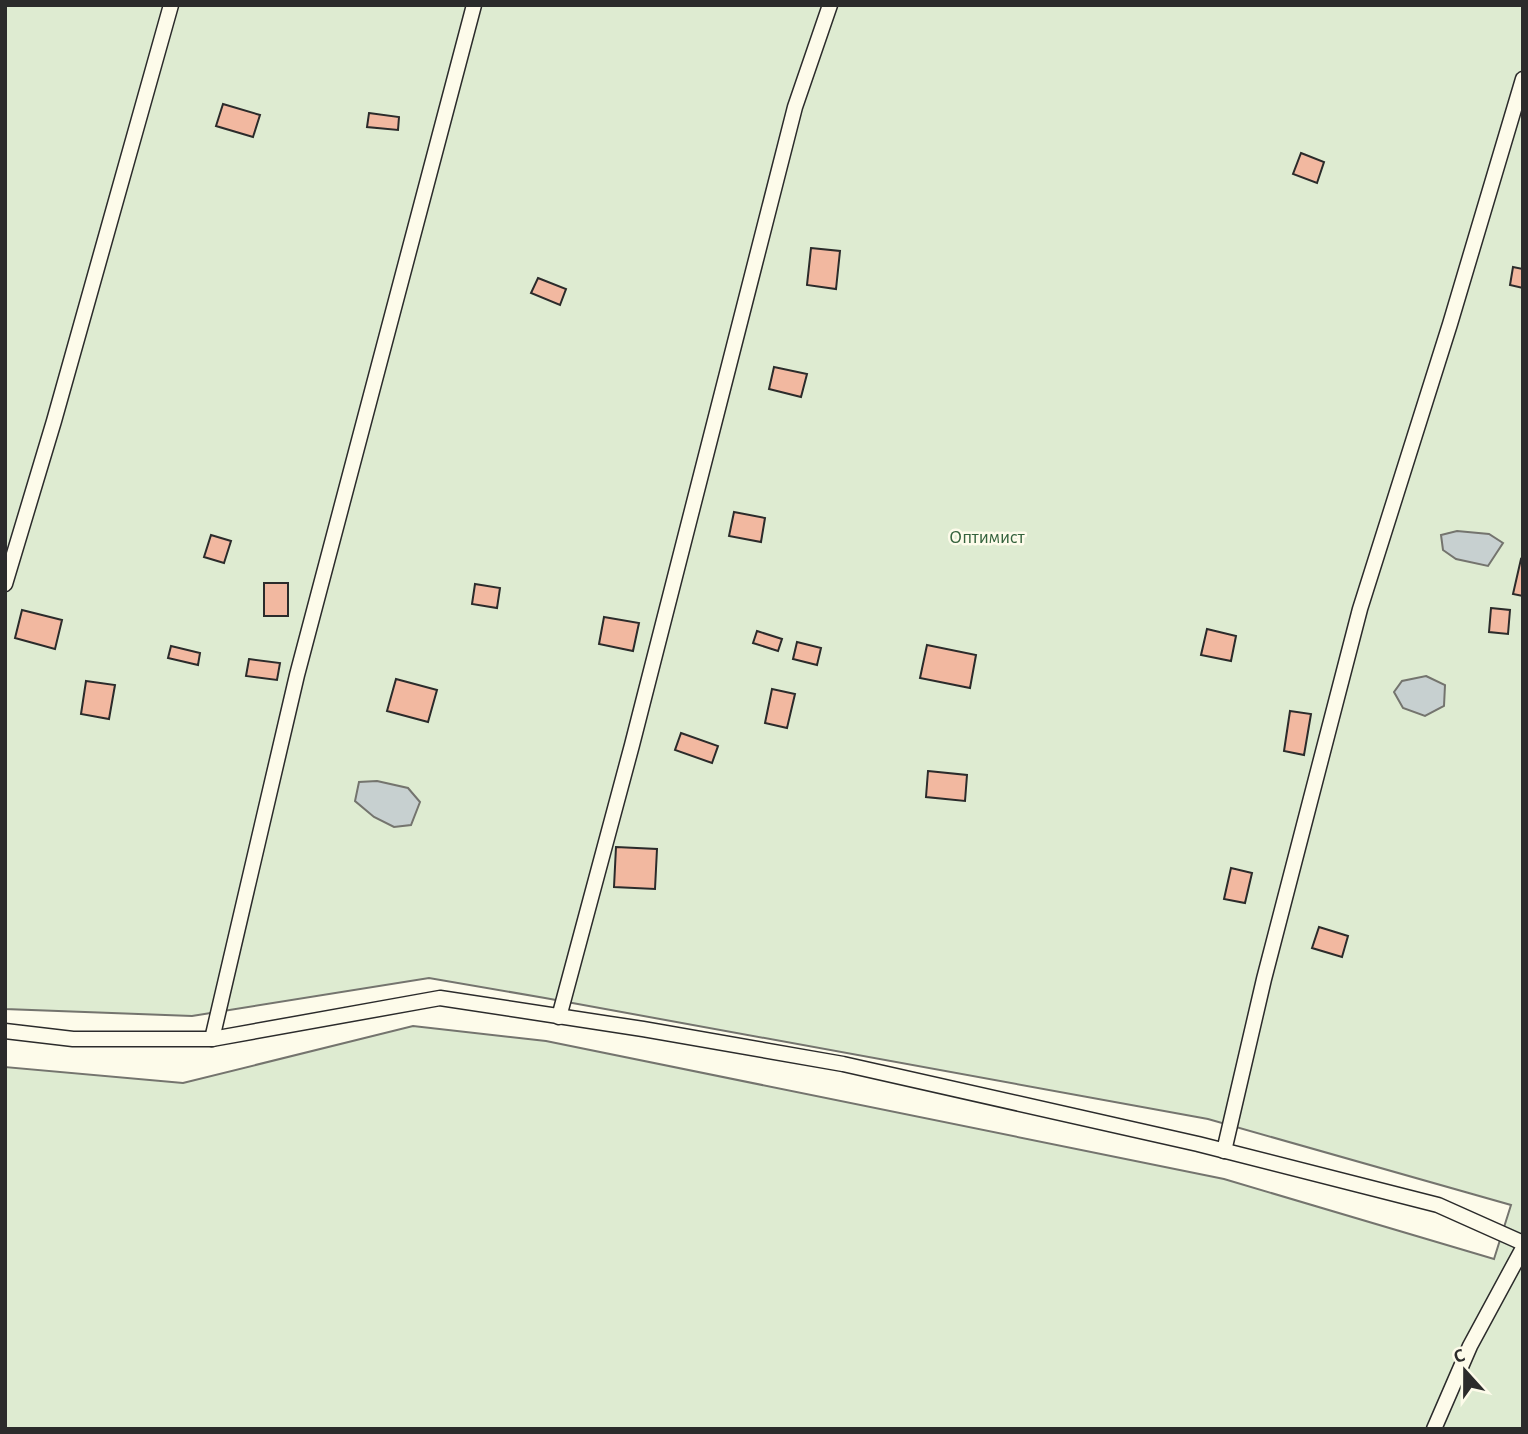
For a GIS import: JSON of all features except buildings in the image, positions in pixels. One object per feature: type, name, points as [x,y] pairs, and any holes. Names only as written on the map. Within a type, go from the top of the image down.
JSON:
[{"type":"lane","points":[[5,584],[54,421],[171,5]]},
{"type":"lane","points":[[212,1039],[297,675],[474,5]]},
{"type":"lane","points":[[559,1017],[796,107],[830,5]]},
{"type":"lane","points":[[1224,1151],[1264,979],[1360,609],[1450,324],[1523,79]]},
{"type":"lane","points":[[5,1031],[72,1039],[212,1039],[440,998],[643,1029],[843,1064],[1224,1151],[1438,1205],[1523,1243]]},
{"type":"lane","points":[[1434,1429],[1470,1346],[1523,1248]]},
{"type":"green space","name":"Оптимист","points":[[5,5],[1523,5],[1523,1429],[5,1429],[5,1067],[183,1083],[413,1026],[546,1041],[1224,1179],[1494,1259],[1511,1205],[1208,1119],[429,978],[192,1016],[5,1009]]},
{"type":"shaded area","points":[[1457,531],[1489,534],[1503,543],[1488,566],[1456,559],[1443,550],[1441,535]]},
{"type":"shaded area","points":[[1426,676],[1445,685],[1444,706],[1425,716],[1403,708],[1394,692],[1402,681]]},
{"type":"shaded area","points":[[377,781],[408,788],[420,802],[411,825],[394,827],[374,817],[355,801],[359,782]]}]
